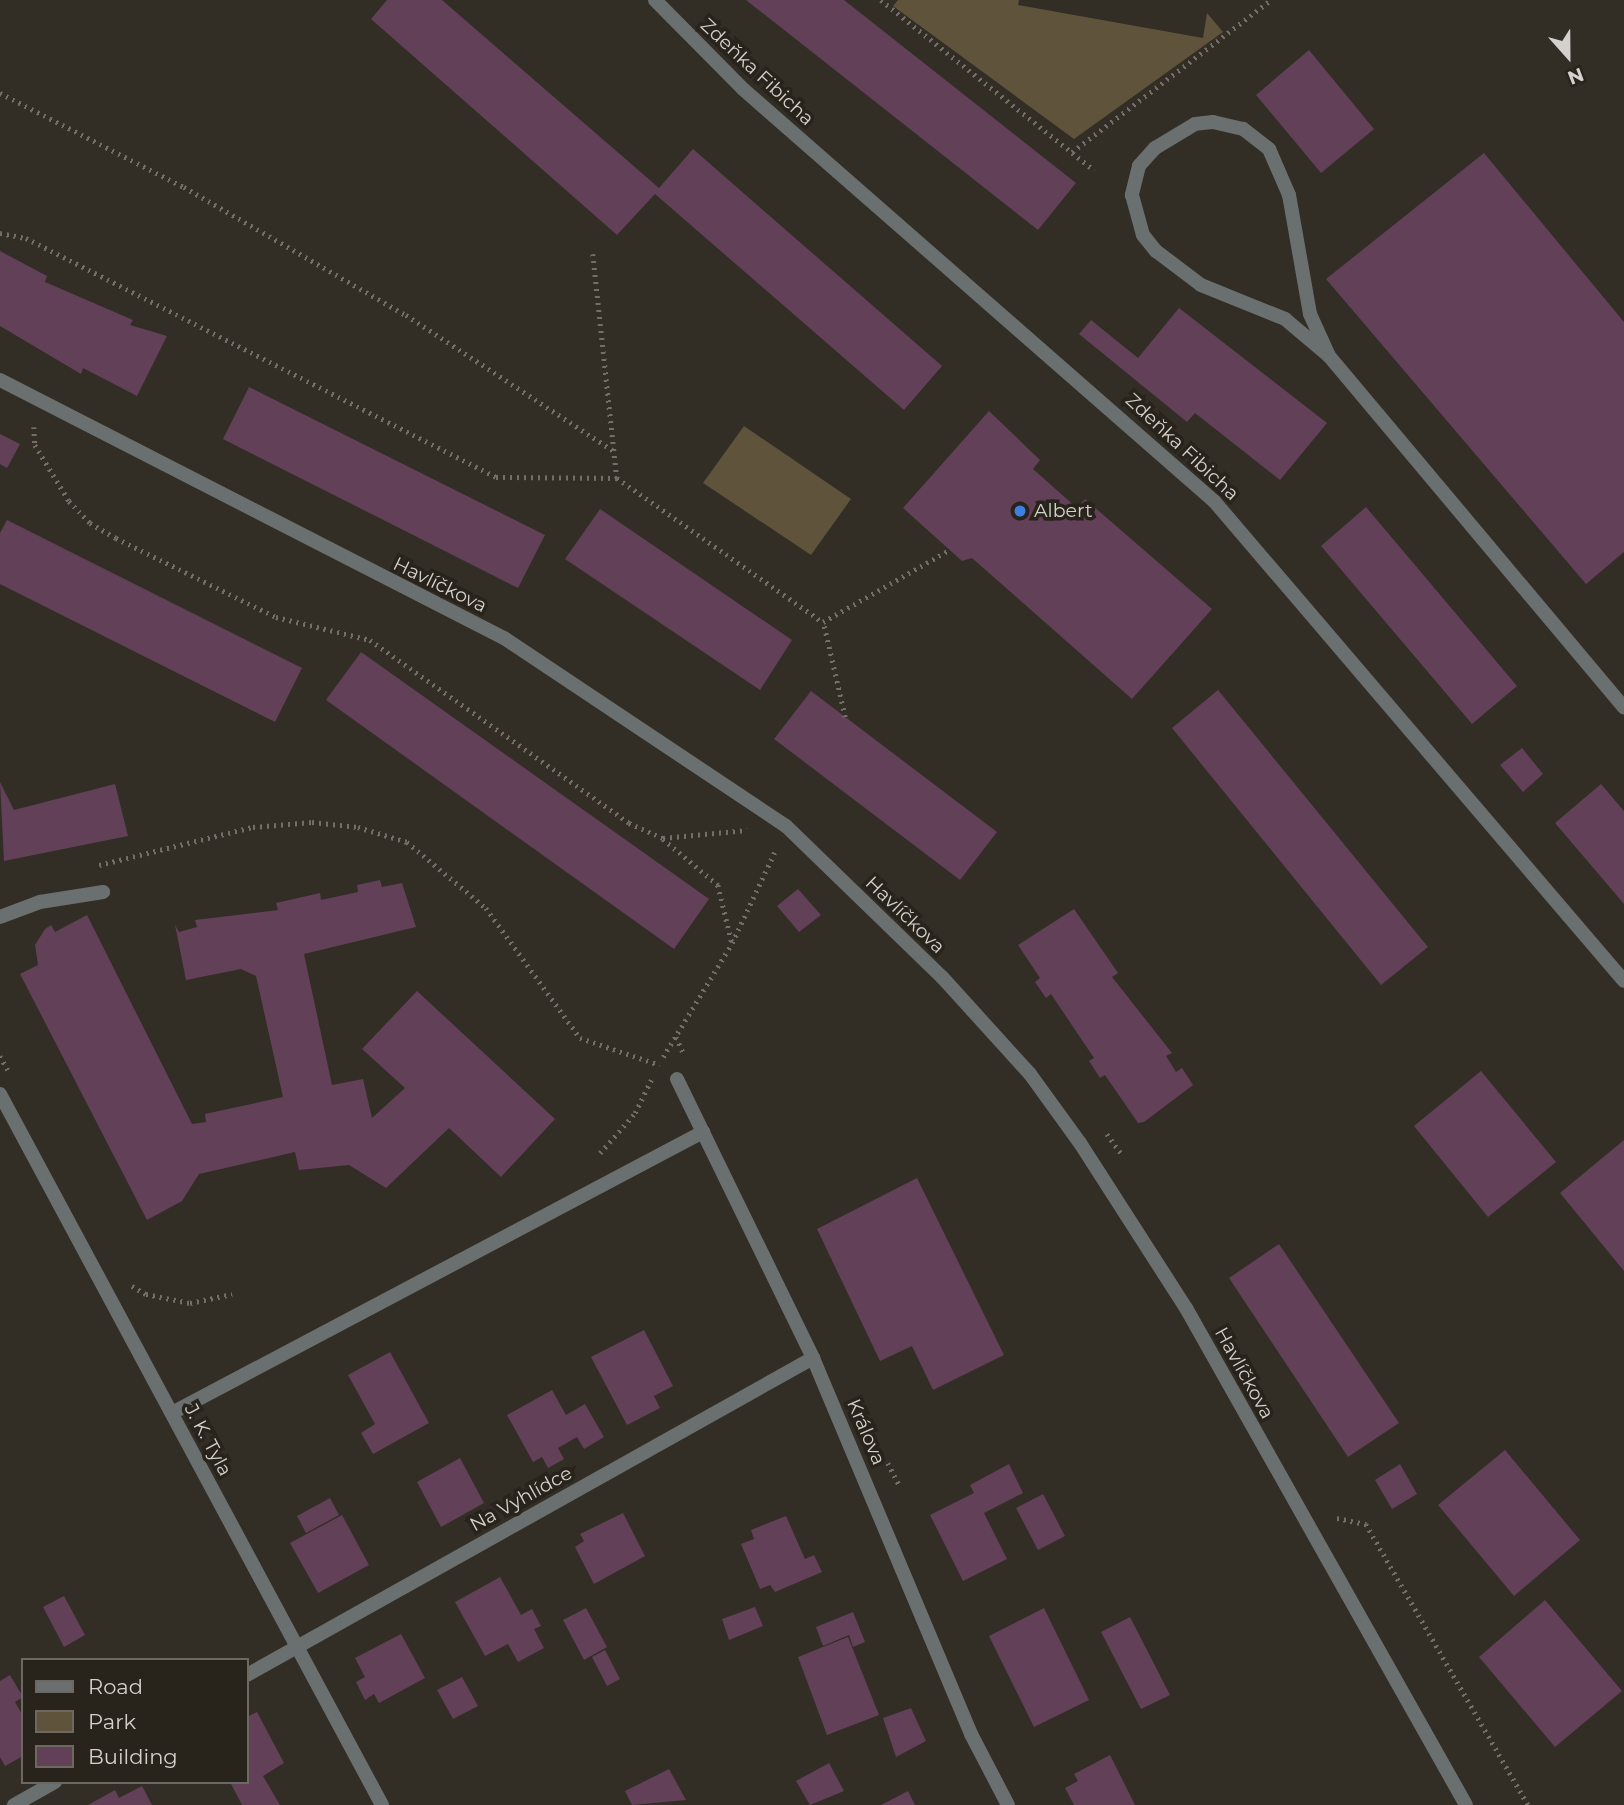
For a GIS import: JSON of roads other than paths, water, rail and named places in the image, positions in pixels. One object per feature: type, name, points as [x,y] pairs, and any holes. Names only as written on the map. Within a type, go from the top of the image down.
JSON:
[{"type":"street","name":"Zdeňka Fibicha","points":[[655,0],[743,89],[1214,501],[1624,981]]},
{"type":"street","points":[[1329,356],[1310,314],[1289,195],[1269,149],[1243,129],[1213,122],[1195,124],[1155,148],[1139,166],[1132,195],[1139,227],[1156,251],[1201,285],[1285,319],[1329,356],[1624,708]]},
{"type":"street","name":"Havlíčkova","points":[[0,380],[264,520],[504,638],[786,826],[942,977],[1030,1074],[1080,1143],[1186,1308],[1466,1805]]},
{"type":"street","points":[[0,917],[40,902],[103,892]]},
{"type":"street","name":"Králova","points":[[677,1079],[813,1358],[971,1734],[1008,1805]]},
{"type":"street","name":"J. K. Tyla","points":[[0,1094],[382,1805]]},
{"type":"street","points":[[172,1413],[703,1132]]},
{"type":"street","name":"Na Vyhlídce","points":[[248,1674],[813,1358]]},
{"type":"street","points":[[14,1805],[51,1784]]},
{"type":"place","name":"Albert","points":[[1020,511]]}]
